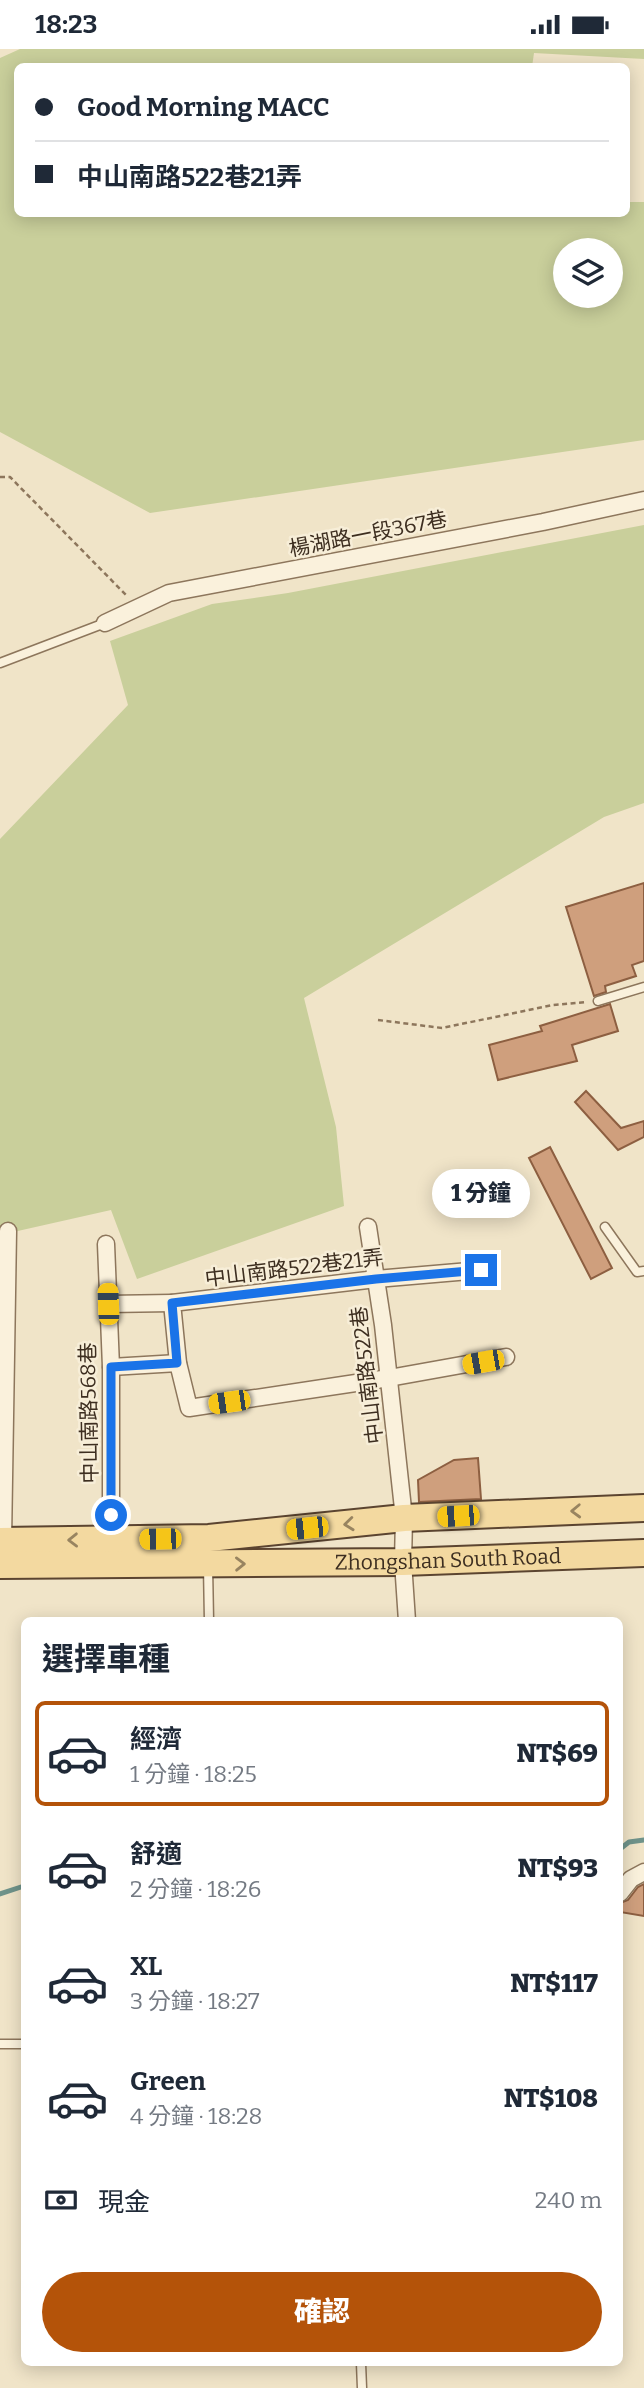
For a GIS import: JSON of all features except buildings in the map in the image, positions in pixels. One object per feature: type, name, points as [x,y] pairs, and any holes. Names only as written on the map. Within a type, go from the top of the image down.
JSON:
[{"type":"main road","name":"Zhongshan South Road","points":[[1,1549],[111,1539],[209,1538],[404,1518],[644,1509]]},
{"type":"main road","name":"Zhongshan South Road","points":[[1,1549],[208,1565],[403,1562],[644,1553]]},
{"type":"street","name":"楊湖路一段367巷","points":[[105,623],[169,593],[543,523],[644,500]]},
{"type":"street","name":"中山南路522巷","points":[[368,1227],[389,1378],[404,1518],[403,1562],[407,1617]]},
{"type":"street","points":[[1,1549],[8,1231]]},
{"type":"street","name":"中山南路568巷","points":[[106,1244],[111,1367],[111,1539]]},
{"type":"street","name":"中山南路522巷21弄","points":[[108,1304],[172,1303],[376,1279],[481,1270]]},
{"type":"street","points":[[172,1303],[177,1363],[188,1408],[389,1378],[506,1357]]},
{"type":"street","points":[[111,1367],[177,1363]]},
{"type":"street","points":[[623,1888],[631,1879],[644,1872]]},
{"type":"lane","points":[[0,663],[105,623]]},
{"type":"lane","points":[[598,1001],[644,987]]},
{"type":"lane","points":[[605,1227],[637,1272],[644,1271]]},
{"type":"lane","points":[[209,1538],[209,1617]]},
{"type":"lane","points":[[0,2044],[21,2044]]},
{"type":"lane","points":[[361,2366],[362,2388]]},
{"type":"path","points":[[0,477],[10,477],[138,607]]},
{"type":"path","points":[[378,1020],[442,1028],[553,1005],[598,1001]]},
{"type":"green space","points":[[20,49],[644,49],[644,59],[534,53],[533,63],[14,63],[14,217],[630,217],[630,202],[644,202],[644,440],[150,513],[0,432],[0,58]]},
{"type":"green space","points":[[644,525],[644,803],[604,817],[304,998],[336,1127],[344,1206],[137,1279],[111,1210],[0,1235],[0,839],[128,705],[110,641],[212,604],[288,593]]},
{"type":"waterway","points":[[623,1847],[629,1842],[644,1840]]},
{"type":"waterway","points":[[0,1894],[21,1887]]},
{"type":"route","points":[[111,1515],[111,1367],[177,1363],[172,1303],[376,1279],[481,1270]]}]
